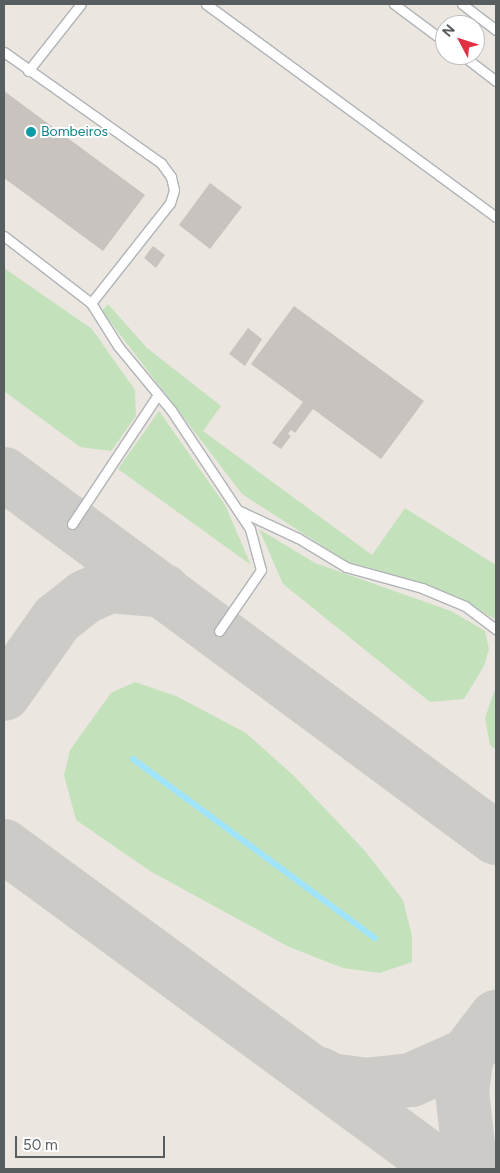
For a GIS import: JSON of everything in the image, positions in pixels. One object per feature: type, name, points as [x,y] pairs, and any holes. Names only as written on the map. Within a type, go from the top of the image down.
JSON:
[{"type":"lane","points":[[28,71],[81,4]]},
{"type":"lane","points":[[206,4],[496,217]]},
{"type":"lane","points":[[394,4],[435,35]]},
{"type":"lane","points":[[462,4],[496,30]]},
{"type":"lane","points":[[4,52],[28,71],[161,163],[171,177],[174,190],[170,203],[91,304]]},
{"type":"lane","points":[[475,65],[496,81]]},
{"type":"lane","points":[[4,236],[91,304],[118,346],[157,396],[171,410],[240,511],[250,529],[261,570],[219,631]]},
{"type":"lane","points":[[72,524],[157,396]]},
{"type":"lane","points":[[240,511],[298,538],[346,566],[422,588],[465,606],[496,629]]},
{"type":"green space","points":[[4,268],[92,329],[135,390],[136,416],[111,451],[80,447],[4,391]]},
{"type":"green space","points":[[108,304],[147,348],[221,406],[203,431],[372,555],[405,508],[496,565],[496,620],[457,596],[349,563],[242,494],[102,311]]},
{"type":"green space","points":[[159,411],[225,505],[251,565],[118,469]]},
{"type":"green space","points":[[259,529],[315,563],[451,611],[485,631],[489,649],[484,666],[464,699],[430,702],[283,584]]},
{"type":"green space","points":[[135,682],[176,696],[246,733],[293,775],[366,852],[403,900],[412,936],[412,962],[380,973],[343,968],[289,947],[150,871],[76,820],[64,775],[70,750],[111,693]]},
{"type":"green space","points":[[496,686],[496,750],[490,745],[485,718]]},
{"type":"building","name":"Bombeiros","points":[[4,91],[145,195],[103,251],[4,178]]},
{"type":"building","points":[[210,183],[242,207],[210,249],[179,225]]},
{"type":"building","points":[[153,246],[165,255],[156,268],[144,258]]},
{"type":"building","points":[[294,306],[424,401],[381,459],[313,409],[295,433],[291,430],[288,434],[291,436],[281,449],[272,443],[303,402],[251,364]]},
{"type":"building","points":[[248,328],[262,339],[245,366],[229,354]]},
{"type":"waterway","points":[[133,759],[375,938]]},
{"type":"taxiway","points":[[4,474],[496,838]]},
{"type":"taxiway","points":[[4,694],[57,619],[85,597],[110,586],[164,591]]},
{"type":"taxiway","points":[[4,846],[444,1169]]},
{"type":"taxiway","points":[[320,1074],[331,1080],[365,1085],[411,1080],[467,1055],[496,1017]]},
{"type":"taxiway","points":[[467,1055],[462,1091],[468,1146],[476,1169]]},
{"type":"place","name":"Bombeiros","points":[[31,132]]}]
